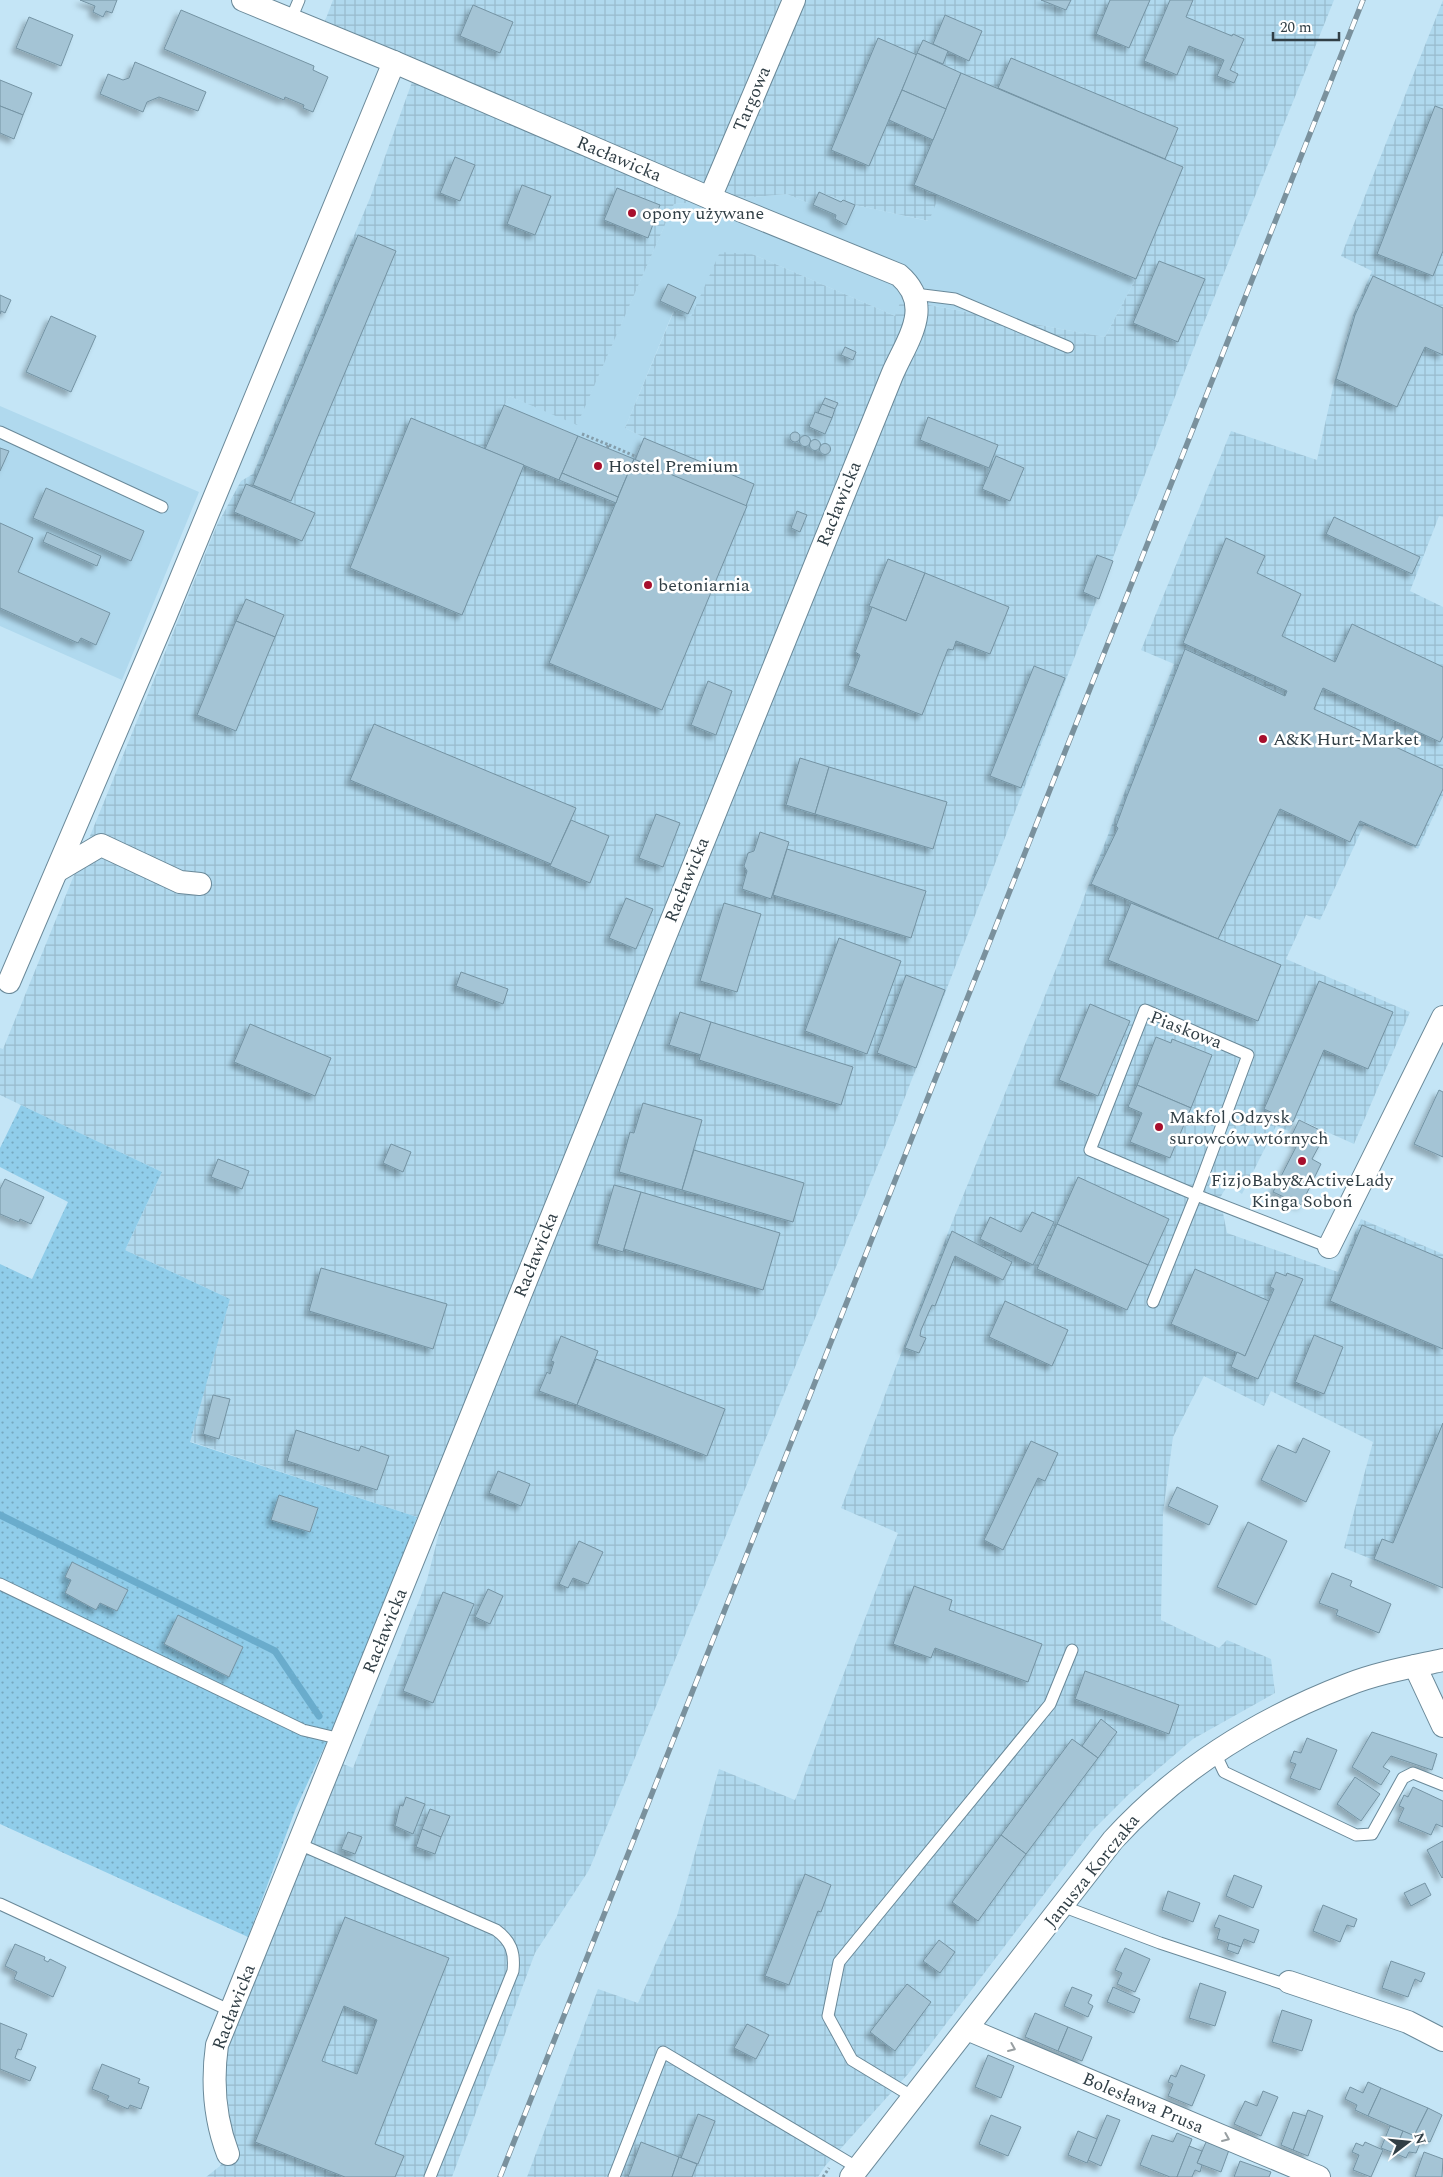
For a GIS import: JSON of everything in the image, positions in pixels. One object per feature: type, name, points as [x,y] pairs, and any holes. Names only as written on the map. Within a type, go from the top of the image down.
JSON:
[{"type":"street","name":"Racławicka","points":[[228,2154],[222,2139],[214,2071],[217,2045],[687,879],[888,384],[916,320],[918,308],[915,294],[908,283],[899,275],[710,198],[394,62],[295,10],[244,0]]},
{"type":"street","name":"Targowa","points":[[710,198],[794,0]]},
{"type":"street","points":[[9,982],[169,608],[394,62]]},
{"type":"street","points":[[57,871],[101,845],[180,882],[200,884]]},
{"type":"street","name":"Piaskowa","points":[[1329,1247],[1443,1017]]},
{"type":"street","name":"Janusza Korczaka","points":[[855,2173],[1113,1840],[1131,1820],[1174,1783],[1215,1752],[1280,1715],[1348,1685],[1443,1660]]},
{"type":"street","points":[[1415,1666],[1443,1726]]},
{"type":"street","points":[[1289,1982],[1408,2022],[1443,2040]]},
{"type":"street","name":"Bolesława Prusa","points":[[967,2029],[1319,2177]]},
{"type":"lane","points":[[915,294],[955,299],[1068,348]]},
{"type":"lane","points":[[0,432],[162,507]]},
{"type":"lane","name":"Piaskowa","points":[[1154,1302],[1196,1195],[1248,1055],[1145,1010],[1090,1150],[1196,1195],[1329,1247]]},
{"type":"lane","points":[[0,1584],[303,1730],[341,1739]]},
{"type":"lane","points":[[913,2097],[852,2060],[828,2016],[839,1962],[1050,1704],[1072,1650]]},
{"type":"lane","points":[[1215,1752],[1224,1772],[1356,1835],[1372,1834],[1403,1778],[1414,1773],[1443,1785]]},
{"type":"lane","points":[[299,1844],[496,1930],[506,1937],[512,1948],[514,1971],[430,2177]]},
{"type":"lane","points":[[0,1904],[231,2011]]},
{"type":"lane","points":[[1062,1906],[1169,1946],[1281,1983],[1289,1982]]},
{"type":"lane","points":[[614,2177],[663,2052],[855,2173]]},
{"type":"path","points":[[582,434],[591,440],[637,457]]},
{"type":"shaded area","points":[[333,0],[1334,0],[1193,350],[895,1123],[589,1870],[535,1953],[452,2177],[206,2177],[220,2166],[233,2144],[225,2076],[226,2053],[343,1764],[353,1768],[427,1580],[441,1525],[189,1441],[230,1299],[125,1250],[162,1172],[0,1095],[0,1048],[3,1049],[217,525],[241,481],[253,474],[370,198],[420,60],[325,21]],"holes":[[[819,192],[855,205],[929,221],[939,196],[1135,280],[1105,337],[901,300],[895,316],[752,254],[720,252],[690,319],[674,311],[625,428],[643,437],[616,503],[485,449],[509,396],[577,425],[674,204],[787,194],[813,205]]]},
{"type":"shaded area","points":[[1443,0],[1443,517],[1439,516],[1410,591],[1443,607],[1443,796],[1418,849],[1364,825],[1320,920],[1306,915],[1286,959],[1410,1012],[1354,1144],[1296,1118],[1289,1131],[1276,1126],[1242,1194],[1228,1184],[1220,1198],[1227,1233],[1338,1272],[1361,1219],[1443,1254],[1443,1588],[1344,1548],[1373,1442],[1271,1391],[1264,1406],[1204,1376],[1173,1437],[1163,1513],[1161,1620],[1219,1648],[1227,1640],[1271,1659],[1275,1693],[1193,1739],[1129,1794],[1091,1832],[908,2074],[825,2166],[818,2177],[527,2177],[598,1989],[638,2003],[677,1916],[719,1769],[795,1800],[898,1533],[841,1508],[951,1225],[1062,954],[1174,664],[1141,650],[1231,431],[1317,460],[1335,379],[1353,315],[1372,271],[1341,256]]},
{"type":"shaded area","points":[[819,192],[855,205],[928,221],[939,196],[1135,280],[1105,337],[902,300],[895,316],[752,254],[690,319],[673,312],[625,428],[643,437],[616,503],[485,449],[509,396],[577,424],[674,204],[787,194],[813,205]]},
{"type":"shaded area","points":[[0,406],[199,492],[122,680],[0,626]]},
{"type":"shaded area","points":[[21,1105],[162,1172],[125,1250],[230,1299],[190,1442],[417,1517],[381,1615],[341,1711],[296,1808],[248,1937],[0,1824],[0,1264],[32,1279],[68,1202],[0,1167],[0,1148]]},
{"type":"building","points":[[80,0],[117,0],[112,13],[106,11],[103,17],[93,12],[95,6]]},
{"type":"building","points":[[1041,0],[1071,0],[1066,10]]},
{"type":"building","points":[[1110,0],[1150,0],[1129,48],[1096,34]]},
{"type":"building","points":[[1170,0],[1193,0],[1186,17],[1244,39],[1230,70],[1238,74],[1234,83],[1217,76],[1224,60],[1189,46],[1177,75],[1144,61]]},
{"type":"building","points":[[473,5],[513,22],[500,53],[460,36]]},
{"type":"building","points":[[181,10],[314,66],[313,70],[328,77],[313,112],[303,108],[304,105],[285,97],[284,100],[164,49]]},
{"type":"building","points":[[945,15],[982,31],[969,61],[933,44]]},
{"type":"building","points":[[29,17],[73,35],[61,66],[16,48]]},
{"type":"building","points":[[878,38],[917,55],[869,166],[831,150]]},
{"type":"building","points":[[923,40],[948,51],[943,64],[917,53]]},
{"type":"building","points":[[917,53],[961,73],[946,109],[902,90]]},
{"type":"building","points":[[1011,58],[1178,128],[1165,159],[998,88]]},
{"type":"building","points":[[135,62],[206,92],[198,111],[159,97],[147,102],[143,112],[100,94],[108,74],[123,80],[129,78]]},
{"type":"building","points":[[961,73],[1183,167],[1136,279],[914,185]]},
{"type":"building","points":[[0,80],[32,93],[23,115],[0,106]]},
{"type":"building","points":[[902,90],[946,109],[933,140],[889,120]]},
{"type":"building","points":[[0,106],[23,115],[14,139],[0,133]]},
{"type":"building","points":[[1435,106],[1443,109],[1443,251],[1433,276],[1377,254]]},
{"type":"building","points":[[455,157],[475,165],[460,201],[440,193]]},
{"type":"building","points":[[522,185],[551,196],[535,235],[507,224]]},
{"type":"building","name":"opony używane","points":[[617,188],[660,205],[648,238],[604,220]]},
{"type":"building","points":[[819,192],[841,202],[843,200],[855,205],[846,225],[835,219],[836,215],[813,205]]},
{"type":"building","points":[[358,235],[396,251],[291,501],[253,485]]},
{"type":"building","points":[[1159,261],[1205,279],[1178,342],[1133,323]]},
{"type":"building","points":[[1373,276],[1443,308],[1443,355],[1425,347],[1397,407],[1336,379],[1355,315]]},
{"type":"building","points":[[668,284],[696,297],[688,314],[660,301]]},
{"type":"building","points":[[0,295],[11,300],[5,313],[1,311],[0,314]]},
{"type":"building","points":[[51,316],[96,336],[71,392],[26,372]]},
{"type":"building","points":[[845,347],[856,352],[853,360],[841,355]]},
{"type":"building","points":[[825,398],[838,403],[835,409],[822,404]]},
{"type":"building","points":[[822,404],[835,409],[832,418],[818,413]]},
{"type":"building","points":[[504,405],[578,436],[559,480],[485,449]]},
{"type":"building","points":[[815,412],[832,418],[825,434],[809,427]]},
{"type":"building","points":[[928,417],[998,445],[989,468],[920,440]]},
{"type":"building","points":[[411,418],[524,465],[462,615],[350,568]]},
{"type":"building","points":[[793,432],[797,432],[800,437],[799,441],[793,442],[790,439],[790,435]]},
{"type":"building","name":"Hostel Premium","points":[[578,436],[634,459],[618,497],[562,473]]},
{"type":"building","points":[[803,436],[807,436],[810,441],[809,445],[803,446],[800,443],[800,439]]},
{"type":"building","points":[[644,438],[754,484],[746,506],[635,460]]},
{"type":"building","points":[[813,440],[817,440],[820,445],[819,449],[813,450],[810,447],[810,443]]},
{"type":"building","points":[[823,444],[827,444],[830,449],[829,453],[823,454],[820,451],[820,447]]},
{"type":"building","points":[[0,448],[9,451],[0,471]]},
{"type":"building","points":[[996,456],[1024,468],[1010,501],[982,489]]},
{"type":"building","name":"betoniarnia","points":[[634,459],[747,506],[662,710],[549,663]]},
{"type":"building","points":[[562,473],[618,497],[616,503],[559,480]]},
{"type":"building","points":[[246,484],[315,513],[302,541],[234,512]]},
{"type":"building","points":[[46,488],[144,531],[131,561],[33,518]]},
{"type":"building","points":[[797,511],[807,515],[800,532],[791,528]]},
{"type":"building","points":[[1334,517],[1420,557],[1412,574],[1326,534]]},
{"type":"building","points":[[0,523],[33,538],[18,572],[110,613],[96,645],[81,638],[78,643],[0,608]]},
{"type":"building","points":[[47,532],[101,556],[97,566],[43,542]]},
{"type":"building","name":"A&K Hurt-Market","points":[[1226,538],[1265,556],[1257,573],[1301,594],[1282,636],[1335,662],[1352,624],[1443,667],[1443,736],[1440,742],[1323,688],[1314,709],[1443,769],[1443,789],[1416,846],[1360,821],[1350,842],[1280,809],[1218,939],[1091,884],[1118,828],[1116,826],[1127,796],[1185,649],[1285,696],[1287,691],[1183,643]]},
{"type":"building","points":[[1097,555],[1113,561],[1099,599],[1083,592]]},
{"type":"building","points":[[888,559],[925,573],[906,621],[869,606]]},
{"type":"building","points":[[925,573],[1009,607],[990,654],[956,641],[953,650],[948,649],[922,715],[848,686],[860,655],[855,652],[872,607],[906,621]]},
{"type":"building","points":[[246,599],[284,615],[275,637],[236,621]]},
{"type":"building","points":[[236,621],[275,637],[236,731],[197,715]]},
{"type":"building","points":[[1034,666],[1065,678],[1021,788],[990,776]]},
{"type":"building","points":[[708,681],[732,691],[716,735],[691,725]]},
{"type":"building","points":[[374,724],[576,808],[551,864],[350,780]]},
{"type":"building","points":[[800,758],[829,767],[815,814],[786,805]]},
{"type":"building","points":[[829,767],[947,802],[933,849],[815,814]]},
{"type":"building","points":[[656,814],[680,823],[663,867],[639,858]]},
{"type":"building","points":[[571,820],[609,836],[590,883],[550,866]]},
{"type":"building","points":[[760,832],[789,842],[771,899],[742,889],[747,871],[744,866],[748,853],[754,851]]},
{"type":"building","points":[[787,849],[926,891],[911,938],[773,895]]},
{"type":"building","points":[[626,898],[653,909],[636,949],[609,938]]},
{"type":"building","points":[[724,903],[761,914],[737,992],[700,981]]},
{"type":"building","points":[[1131,903],[1281,965],[1258,1021],[1108,960]]},
{"type":"building","points":[[839,938],[901,961],[867,1054],[805,1031]]},
{"type":"building","points":[[461,972],[508,989],[503,1004],[456,986]]},
{"type":"building","points":[[906,975],[945,990],[916,1068],[877,1053]]},
{"type":"building","points":[[1319,981],[1393,1012],[1368,1069],[1324,1050],[1293,1122],[1264,1109]]},
{"type":"building","points":[[1090,1004],[1130,1021],[1098,1096],[1059,1080]]},
{"type":"building","points":[[680,1012],[711,1022],[701,1055],[669,1045]]},
{"type":"building","points":[[711,1022],[853,1067],[841,1105],[699,1060]]},
{"type":"building","points":[[250,1024],[331,1058],[315,1096],[234,1062]]},
{"type":"building","points":[[1156,1037],[1171,1043],[1172,1039],[1212,1055],[1191,1108],[1137,1085]]},
{"type":"building","name":"Makfol Odzysk surowców wtórnych","points":[[1137,1085],[1191,1108],[1170,1158],[1130,1142],[1142,1113],[1128,1107]]},
{"type":"building","points":[[1439,1090],[1443,1092],[1443,1157],[1414,1144]]},
{"type":"building","points":[[643,1103],[702,1120],[682,1190],[619,1172],[630,1132],[634,1133]]},
{"type":"building","name":"FizjoBaby&ActiveLady Kinga Soboń","points":[[1299,1120],[1326,1133],[1312,1159],[1321,1164],[1301,1205],[1273,1192],[1298,1143],[1290,1139]]},
{"type":"building","points":[[391,1144],[411,1152],[403,1172],[383,1163]]},
{"type":"building","points":[[694,1150],[804,1183],[793,1222],[682,1190]]},
{"type":"building","points":[[218,1159],[249,1171],[242,1189],[211,1177]]},
{"type":"building","points":[[1078,1177],[1169,1219],[1148,1265],[1057,1224]]},
{"type":"building","points":[[5,1179],[44,1197],[31,1224],[20,1219],[19,1222],[0,1214],[0,1189]]},
{"type":"building","points":[[614,1185],[641,1192],[623,1252],[597,1244]]},
{"type":"building","points":[[641,1192],[780,1233],[763,1290],[624,1249]]},
{"type":"building","points":[[1032,1212],[1054,1222],[1033,1265],[980,1239],[990,1217],[1021,1232]]},
{"type":"building","points":[[1057,1224],[1148,1265],[1127,1310],[1037,1269]]},
{"type":"building","points":[[1362,1225],[1443,1259],[1443,1349],[1330,1301]]},
{"type":"building","points":[[952,1231],[1012,1262],[1003,1280],[955,1256],[935,1306],[932,1305],[921,1330],[920,1336],[926,1338],[919,1353],[905,1348]]},
{"type":"building","points":[[321,1268],[447,1304],[433,1349],[309,1311]]},
{"type":"building","points":[[1195,1269],[1269,1301],[1245,1356],[1171,1324]]},
{"type":"building","points":[[1276,1272],[1286,1276],[1287,1273],[1303,1279],[1258,1379],[1231,1367],[1237,1352],[1245,1356],[1274,1289],[1270,1287]]},
{"type":"building","points":[[1005,1301],[1068,1330],[1052,1366],[989,1337]]},
{"type":"building","points":[[1314,1335],[1343,1347],[1324,1394],[1295,1382]]},
{"type":"building","points":[[561,1336],[598,1351],[577,1405],[539,1391],[547,1372],[550,1374],[554,1362],[551,1361]]},
{"type":"building","points":[[596,1359],[725,1409],[707,1456],[577,1405]]},
{"type":"building","points":[[213,1395],[230,1399],[219,1439],[203,1434]]},
{"type":"building","points":[[1443,1423],[1443,1588],[1374,1559],[1382,1539],[1393,1543]]},
{"type":"building","points":[[296,1430],[359,1451],[361,1446],[389,1456],[377,1490],[287,1461]]},
{"type":"building","points":[[1303,1438],[1330,1451],[1306,1502],[1261,1480],[1278,1445],[1296,1453]]},
{"type":"building","points":[[1031,1441],[1058,1453],[1045,1481],[1038,1478],[1003,1550],[984,1540]]},
{"type":"building","points":[[498,1471],[530,1484],[521,1506],[489,1493]]},
{"type":"building","points":[[1177,1487],[1218,1506],[1209,1525],[1168,1506]]},
{"type":"building","points":[[279,1495],[318,1508],[310,1532],[271,1520]]},
{"type":"building","points":[[1248,1522],[1287,1541],[1256,1605],[1217,1587]]},
{"type":"building","points":[[579,1541],[603,1552],[588,1584],[573,1578],[568,1588],[559,1584]]},
{"type":"building","points":[[72,1562],[128,1590],[117,1611],[100,1603],[96,1610],[65,1593],[71,1580],[65,1577]]},
{"type":"building","points":[[1332,1573],[1352,1581],[1350,1586],[1391,1604],[1379,1633],[1336,1615],[1338,1610],[1319,1603]]},
{"type":"building","points":[[914,1586],[952,1600],[949,1610],[1042,1644],[1028,1682],[935,1648],[931,1658],[893,1644]]},
{"type":"building","points":[[488,1589],[503,1596],[490,1624],[475,1617]]},
{"type":"building","points":[[443,1592],[474,1604],[433,1703],[403,1691]]},
{"type":"building","points":[[178,1615],[243,1647],[229,1677],[164,1644]]},
{"type":"building","points":[[1085,1671],[1179,1705],[1169,1734],[1075,1699]]},
{"type":"building","points":[[1101,1719],[1117,1732],[1098,1758],[1082,1746]]},
{"type":"building","points":[[1372,1732],[1437,1754],[1432,1770],[1391,1756],[1383,1767],[1390,1771],[1381,1785],[1352,1767]]},
{"type":"building","points":[[1307,1738],[1337,1750],[1320,1790],[1290,1778],[1296,1764],[1290,1762],[1294,1751],[1301,1753]]},
{"type":"building","points":[[1072,1739],[1098,1758],[1026,1854],[1001,1835]]},
{"type":"building","points":[[1355,1777],[1380,1794],[1361,1821],[1337,1804]]},
{"type":"building","points":[[1413,1787],[1443,1801],[1443,1827],[1436,1824],[1431,1835],[1398,1821],[1404,1808],[1399,1806],[1404,1795],[1408,1797]]},
{"type":"building","points":[[406,1797],[425,1804],[413,1834],[395,1826],[400,1805],[403,1806]]},
{"type":"building","points":[[430,1809],[450,1816],[441,1837],[422,1829]]},
{"type":"building","points":[[422,1829],[441,1837],[435,1854],[416,1847]]},
{"type":"building","points":[[348,1832],[362,1837],[355,1854],[341,1849]]},
{"type":"building","points":[[1001,1835],[1026,1854],[978,1921],[952,1902]]},
{"type":"building","points":[[1443,1841],[1443,1877],[1442,1878],[1427,1850]]},
{"type":"building","points":[[805,1874],[831,1885],[821,1912],[818,1911],[789,1985],[765,1976]]},
{"type":"building","points":[[1234,1875],[1262,1886],[1253,1908],[1226,1896]]},
{"type":"building","points":[[1425,1883],[1431,1895],[1411,1906],[1404,1893]]},
{"type":"building","points":[[1168,1891],[1200,1903],[1193,1922],[1162,1910]]},
{"type":"building","points":[[1323,1905],[1357,1919],[1354,1927],[1347,1925],[1340,1942],[1313,1931]]},
{"type":"building","points":[[1219,1915],[1259,1930],[1254,1943],[1244,1939],[1241,1947],[1217,1939],[1220,1929],[1214,1927]]},
{"type":"building","points":[[345,1917],[449,1958],[375,2144],[404,2156],[395,2177],[345,2177],[255,2142]],"holes":[[[344,2006],[377,2020],[357,2074],[322,2061]]]},
{"type":"building","points":[[939,1940],[955,1952],[940,1973],[923,1961]]},
{"type":"building","points":[[1229,1943],[1241,1947],[1238,1954],[1227,1950]]},
{"type":"building","points":[[15,1944],[45,1957],[44,1960],[48,1962],[50,1959],[66,1967],[53,1997],[14,1979],[17,1972],[5,1966]]},
{"type":"building","points":[[1125,1948],[1150,1959],[1135,1992],[1117,1984],[1122,1973],[1115,1970]]},
{"type":"building","points":[[1391,1961],[1425,1973],[1421,1982],[1415,1979],[1408,1997],[1382,1988]]},
{"type":"building","points":[[1200,1983],[1226,1992],[1215,2026],[1189,2018]]},
{"type":"building","points":[[907,1984],[931,2002],[895,2051],[870,2032]]},
{"type":"building","points":[[1072,1987],[1092,1995],[1088,2003],[1093,2006],[1088,2017],[1064,2006]]},
{"type":"building","points":[[1113,1987],[1140,1999],[1134,2013],[1107,2002]]},
{"type":"building","points":[[1282,2010],[1312,2020],[1302,2051],[1272,2042]]},
{"type":"building","points":[[1035,2013],[1068,2027],[1058,2051],[1025,2037]]},
{"type":"building","points":[[0,2023],[27,2034],[21,2050],[18,2049],[15,2058],[36,2067],[30,2081],[0,2069]]},
{"type":"building","points":[[747,2024],[769,2035],[756,2059],[734,2048]]},
{"type":"building","points":[[1068,2027],[1092,2037],[1082,2061],[1058,2051]]},
{"type":"building","points":[[988,2055],[1014,2066],[1001,2098],[975,2087]]},
{"type":"building","points":[[102,2064],[140,2079],[138,2083],[149,2087],[141,2109],[130,2105],[128,2109],[107,2100],[109,2096],[92,2089]]},
{"type":"building","points":[[1181,2065],[1205,2075],[1192,2106],[1168,2096],[1173,2084],[1168,2082],[1171,2075],[1176,2077]]},
{"type":"building","points":[[1368,2082],[1381,2088],[1368,2116],[1355,2110],[1357,2105],[1345,2099],[1350,2087],[1363,2093]]},
{"type":"building","points":[[1381,2088],[1428,2108],[1414,2136],[1368,2116]]},
{"type":"building","points":[[1263,2091],[1278,2097],[1261,2136],[1234,2124],[1245,2101],[1257,2106]]},
{"type":"building","points":[[1428,2108],[1442,2115],[1430,2142],[1414,2136]]},
{"type":"building","points":[[1308,2110],[1323,2116],[1308,2156],[1293,2150]]},
{"type":"building","points":[[1293,2112],[1306,2116],[1293,2150],[1281,2145]]},
{"type":"building","points":[[698,2114],[715,2121],[698,2164],[681,2158]]},
{"type":"building","points":[[991,2115],[1021,2127],[1008,2156],[979,2144]]},
{"type":"building","points":[[1107,2115],[1120,2120],[1101,2166],[1088,2160]]},
{"type":"building","points":[[1390,2126],[1403,2131],[1394,2153],[1381,2148]]},
{"type":"building","points":[[1078,2131],[1097,2139],[1087,2163],[1068,2155]]},
{"type":"building","points":[[1403,2131],[1422,2139],[1416,2153],[1409,2152],[1406,2158],[1394,2153]]},
{"type":"building","points":[[1177,2133],[1192,2139],[1177,2177],[1170,2177],[1140,2165],[1152,2135],[1173,2142]]},
{"type":"building","points":[[641,2142],[679,2157],[672,2177],[628,2177]]},
{"type":"building","points":[[1206,2142],[1229,2150],[1221,2172],[1197,2163]]},
{"type":"building","points":[[1365,2142],[1383,2150],[1371,2177],[1353,2170],[1359,2155],[1352,2152],[1356,2143],[1363,2146]]},
{"type":"building","points":[[1189,2146],[1202,2151],[1197,2163],[1202,2165],[1200,2172],[1195,2170],[1192,2177],[1177,2177]]},
{"type":"building","points":[[1424,2152],[1443,2159],[1442,2177],[1415,2177]]},
{"type":"building","points":[[679,2157],[697,2164],[692,2177],[672,2177]]},
{"type":"building","points":[[1240,2161],[1271,2172],[1269,2177],[1234,2177]]},
{"type":"waterway","points":[[0,1515],[275,1651],[319,1716]]},
{"type":"railway","points":[[500,2177],[1363,0]]},
{"type":"place","name":"opony używane","points":[[632,213]]},
{"type":"place","name":"Hostel Premium","points":[[598,466]]},
{"type":"place","name":"betoniarnia","points":[[648,585]]},
{"type":"place","name":"A&K Hurt-Market","points":[[1263,739]]},
{"type":"place","name":"Makfol Odzysk surowców wtórnych","points":[[1159,1127]]},
{"type":"place","name":"FizjoBaby&ActiveLady Kinga Soboń","points":[[1302,1161]]}]
